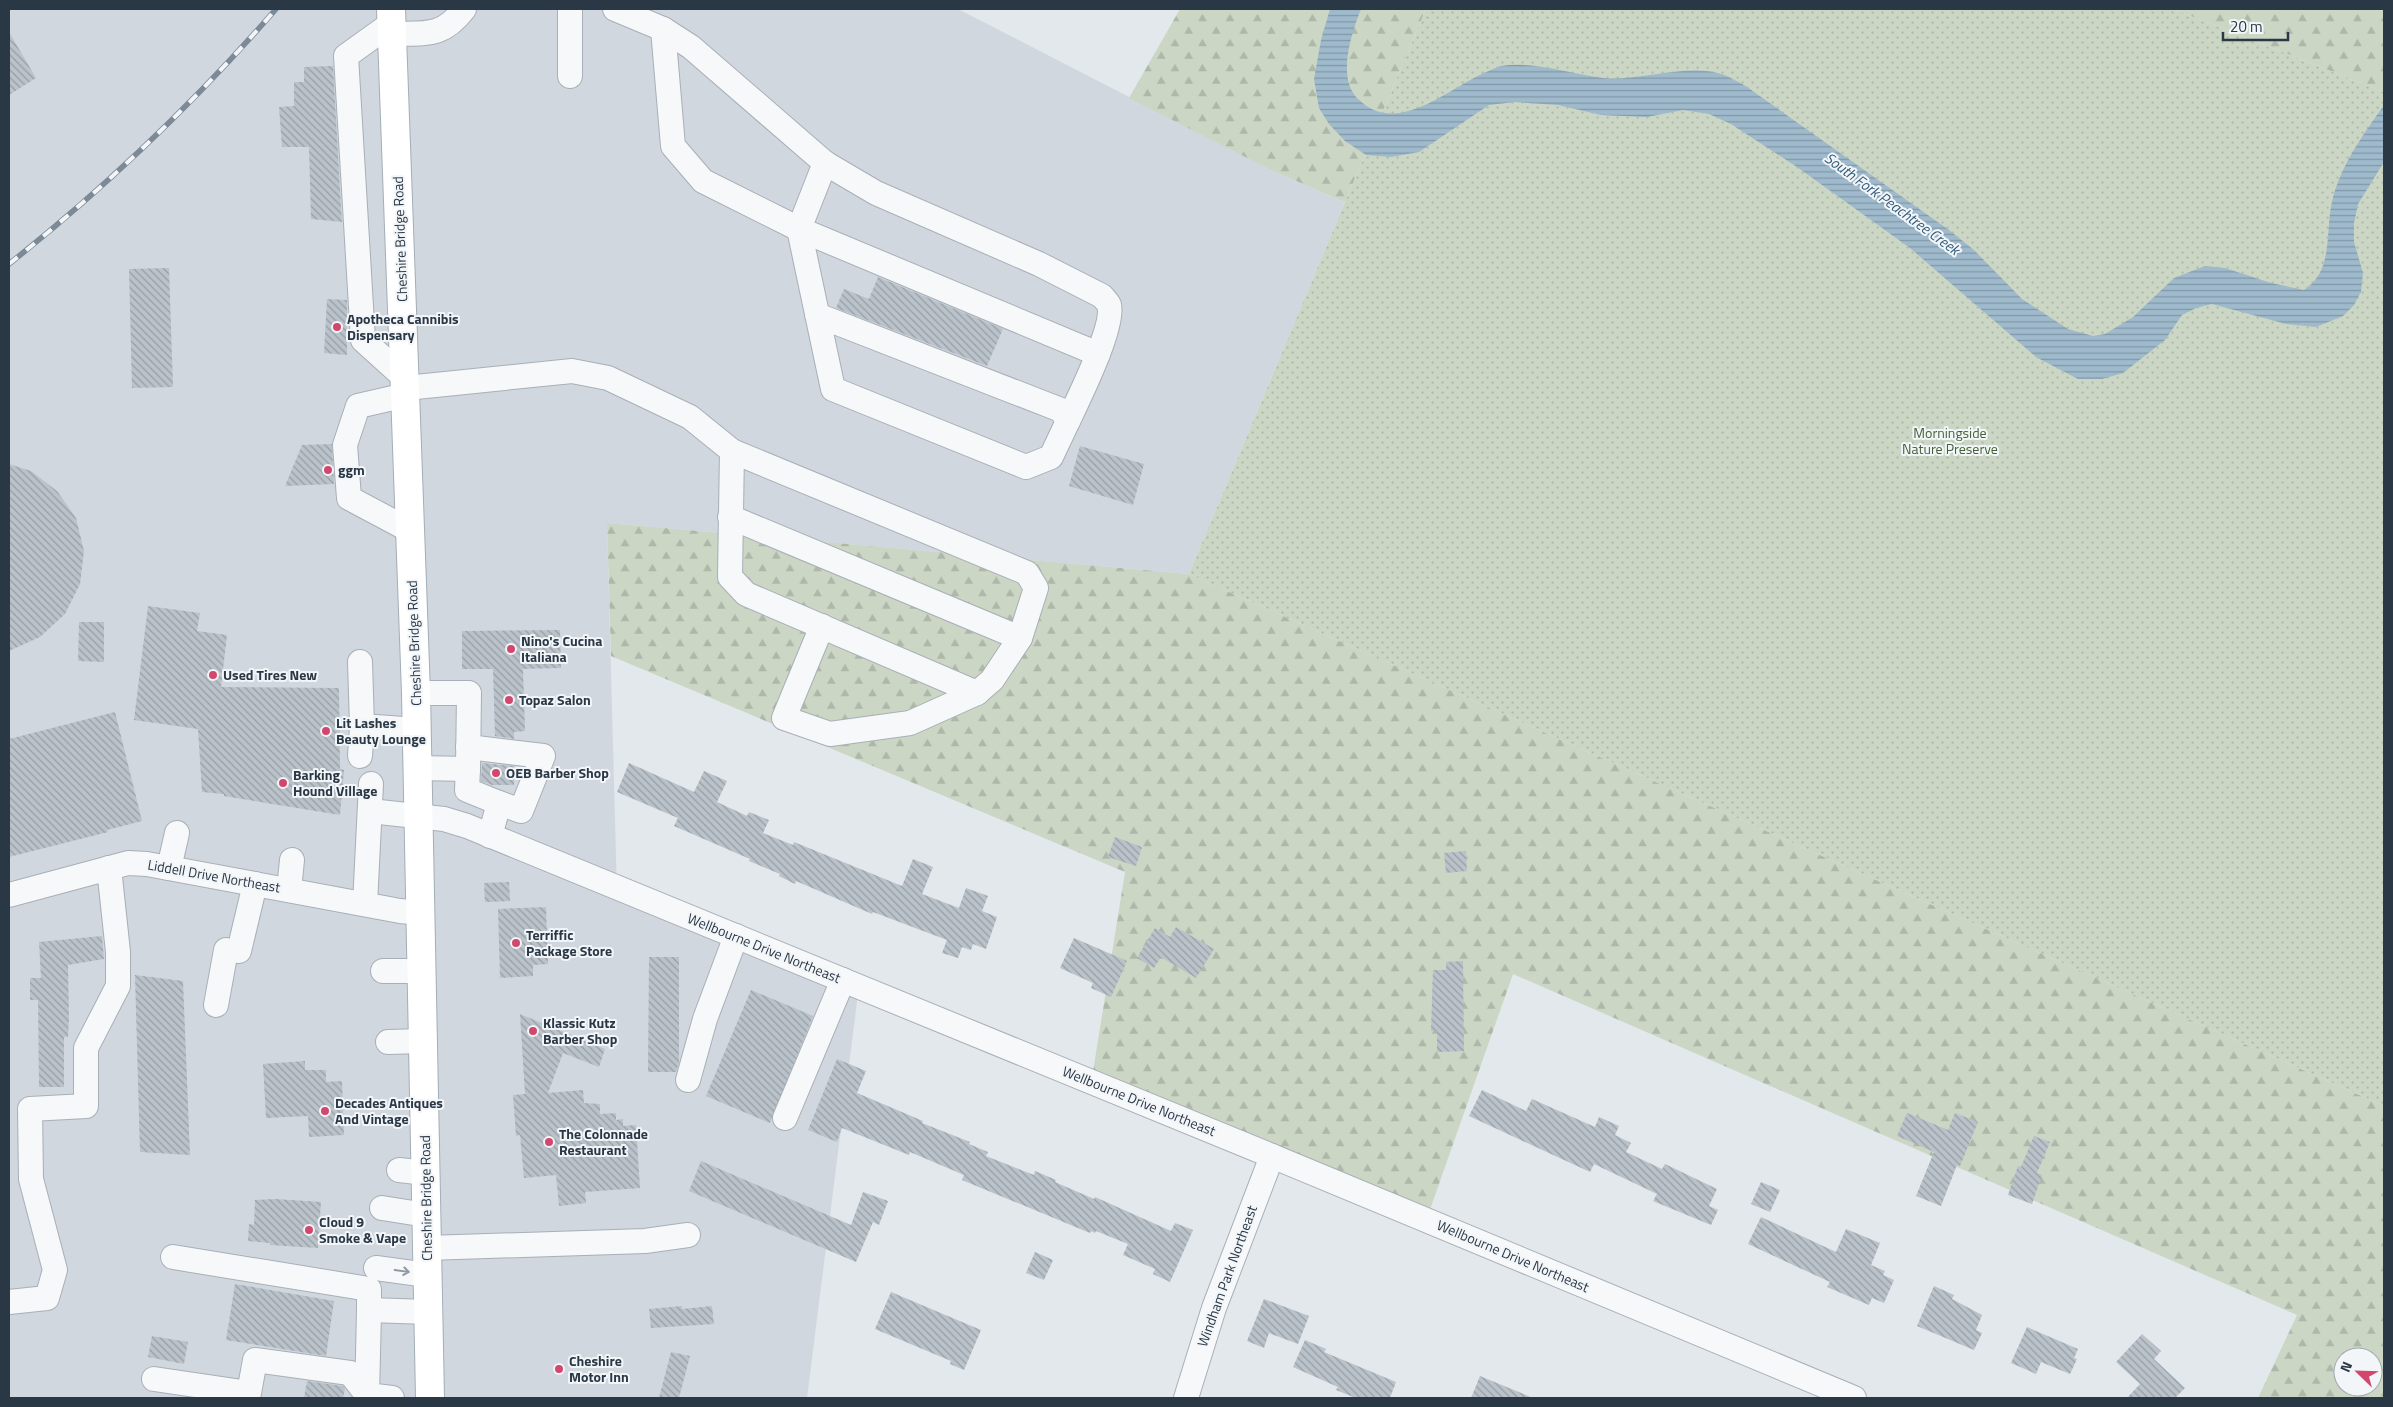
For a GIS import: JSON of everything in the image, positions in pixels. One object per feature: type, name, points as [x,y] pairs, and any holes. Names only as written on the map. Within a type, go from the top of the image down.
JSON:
[{"type":"main road","name":"Cheshire Bridge Road","points":[[392,22],[411,531],[421,912],[423,1041],[412,1172],[426,1215],[430,1398]]},
{"type":"street","points":[[406,387],[363,340],[346,56],[392,22],[439,31],[453,23],[464,9]]},
{"type":"street","points":[[570,9],[570,76]]},
{"type":"street","points":[[615,9],[663,29],[691,47],[825,163],[876,193],[1039,264],[1102,296],[1109,306],[1109,319],[1098,354],[1051,457],[1026,468],[833,389],[799,229],[825,163]]},
{"type":"street","points":[[663,29],[673,146],[704,181],[799,229],[1098,354]]},
{"type":"street","points":[[817,315],[1061,410],[1068,421]]},
{"type":"street","points":[[411,531],[349,498],[345,445],[358,406],[406,387],[572,371],[608,378],[690,417],[732,450],[1027,573],[1036,588],[1020,638],[992,680],[977,693],[910,723],[830,734],[784,718],[822,626]]},
{"type":"street","points":[[732,450],[730,577],[746,594],[977,693]]},
{"type":"street","points":[[730,517],[1020,638]]},
{"type":"street","points":[[360,662],[362,726],[360,756]]},
{"type":"street","points":[[416,692],[469,693],[468,758],[467,790],[521,811],[543,756],[468,758],[418,768]]},
{"type":"street","points":[[362,726],[417,730]]},
{"type":"street","points":[[365,904],[371,784]]},
{"type":"street","points":[[490,836],[499,803]]},
{"type":"street","name":"Wellbourne Drive Northeast","points":[[370,811],[444,819],[490,836],[1272,1156],[1854,1398]]},
{"type":"street","points":[[169,868],[177,833]]},
{"type":"street","points":[[289,890],[292,860]]},
{"type":"street","name":"Liddell Drive Northeast","points":[[9,895],[128,863],[169,868],[365,904],[421,912]]},
{"type":"street","points":[[9,1302],[47,1298],[54,1270],[31,1179],[30,1109],[86,1106],[86,1048],[118,986],[118,952],[109,868]]},
{"type":"street","points":[[216,1005],[255,884]]},
{"type":"street","points":[[688,1080],[705,1019],[736,936]]},
{"type":"street","points":[[383,971],[422,971]]},
{"type":"street","points":[[785,1118],[843,980]]},
{"type":"street","points":[[388,1042],[423,1041]]},
{"type":"street","name":"Windham Park Northeast","points":[[1186,1398],[1214,1308],[1272,1156]]},
{"type":"street","points":[[382,1208],[426,1215]]},
{"type":"street","points":[[427,1248],[644,1241],[688,1236]]},
{"type":"street","points":[[173,1257],[369,1289],[367,1396]]},
{"type":"street","points":[[376,1268],[427,1275]]},
{"type":"street","points":[[369,1310],[428,1312]]},
{"type":"street","points":[[154,1379],[250,1393],[255,1360],[350,1373],[367,1396],[392,1398]]},
{"type":"shaded area","points":[[9,9],[958,9],[1273,171],[1345,202],[1189,574],[607,523],[617,894],[859,986],[807,1398],[9,1398]]},
{"type":"green space","points":[[1180,9],[1426,9],[1345,202],[1273,171],[1129,98]]},
{"type":"green space","name":"Morningside Nature Preserve","points":[[1426,9],[2173,9],[2384,92],[2384,1106],[1189,574]]},
{"type":"green space","points":[[2173,9],[2384,9],[2384,92]]},
{"type":"green space","points":[[607,523],[1189,574],[2384,1106],[2384,1398],[2258,1398],[2297,1315],[1513,974],[1427,1218],[1092,1078],[1125,872],[611,656]]},
{"type":"water","name":"South Fork Peachtree Creek","points":[[1330,9],[1361,9],[1350,42],[1347,67],[1348,79],[1351,90],[1358,99],[1373,109],[1389,113],[1405,112],[1421,107],[1484,73],[1501,66],[1527,65],[1603,78],[1632,77],[1680,71],[1711,72],[1727,76],[1747,87],[1949,230],[1974,250],[2022,299],[2068,329],[2093,336],[2105,334],[2133,317],[2174,278],[2205,266],[2225,268],[2271,283],[2304,290],[2314,282],[2324,262],[2332,202],[2346,163],[2384,105],[2384,162],[2358,204],[2354,223],[2354,242],[2363,273],[2361,292],[2354,305],[2343,316],[2316,327],[2286,324],[2212,304],[2196,308],[2182,315],[2165,340],[2123,373],[2102,379],[2078,379],[2036,357],[1910,248],[1797,167],[1731,124],[1709,114],[1683,110],[1647,117],[1601,115],[1558,105],[1515,102],[1489,105],[1419,152],[1391,157],[1366,155],[1345,141],[1329,124],[1319,108],[1314,79],[1321,40]]},
{"type":"building","points":[[9,32],[36,78],[9,95]]},
{"type":"building","points":[[333,66],[342,222],[311,219],[309,147],[282,147],[279,107],[294,106],[294,82],[304,82],[304,67]]},
{"type":"building","points":[[169,268],[173,387],[132,388],[129,269]]},
{"type":"building","points":[[878,277],[1003,329],[987,366],[836,308],[844,289],[869,299]]},
{"type":"building","name":"Apotheca Cannibis Dispensary","points":[[327,299],[347,300],[347,355],[324,353]]},
{"type":"building","points":[[332,444],[334,484],[285,486],[302,445]]},
{"type":"building","points":[[1080,446],[1144,464],[1133,505],[1069,486]]},
{"type":"building","points":[[9,464],[31,471],[57,491],[76,518],[84,551],[80,584],[65,614],[40,637],[9,651]]},
{"type":"building","points":[[148,606],[200,613],[197,631],[227,635],[221,687],[339,688],[340,769],[344,770],[340,815],[224,796],[224,794],[202,792],[198,729],[134,720]]},
{"type":"building","points":[[79,622],[104,622],[104,662],[78,661]]},
{"type":"building","name":"Nino's Cucina Italiana","points":[[560,630],[561,668],[523,669],[525,731],[514,732],[514,739],[495,736],[493,669],[462,669],[462,631]]},
{"type":"building","points":[[115,712],[142,821],[107,830],[108,832],[9,857],[9,739]]},
{"type":"building","name":"OEB Barber Shop","points":[[482,763],[514,766],[514,785],[492,785],[481,781]]},
{"type":"building","points":[[629,763],[694,792],[704,771],[727,781],[717,802],[747,816],[749,812],[769,820],[763,833],[793,845],[794,842],[902,886],[913,859],[933,867],[922,894],[959,908],[966,888],[988,896],[982,911],[997,917],[986,949],[973,944],[971,950],[962,947],[958,958],[942,953],[947,940],[873,912],[872,914],[796,881],[795,884],[779,876],[780,874],[749,861],[750,859],[674,826],[678,818],[617,792]]},
{"type":"building","points":[[1115,837],[1142,847],[1136,866],[1108,857]]},
{"type":"building","points":[[1466,851],[1467,871],[1446,873],[1444,853]]},
{"type":"building","points":[[509,882],[510,901],[485,902],[484,883]]},
{"type":"building","points":[[546,907],[548,964],[533,965],[533,976],[500,978],[498,909]]},
{"type":"building","points":[[1176,927],[1214,949],[1196,978],[1161,957],[1154,968],[1137,958],[1155,928],[1170,937]]},
{"type":"building","points":[[102,936],[104,959],[68,965],[69,1018],[68,1037],[64,1037],[64,1087],[39,1087],[38,1000],[30,1000],[30,978],[41,978],[39,942]]},
{"type":"building","points":[[1074,938],[1127,961],[1111,997],[1091,988],[1093,983],[1060,968]]},
{"type":"building","points":[[649,957],[679,957],[679,1062],[676,1072],[648,1072]]},
{"type":"building","points":[[1463,961],[1464,1051],[1437,1052],[1437,1031],[1431,1031],[1433,970],[1446,970],[1446,962]]},
{"type":"building","points":[[135,975],[183,981],[190,1155],[140,1152]]},
{"type":"building","points":[[751,990],[813,1016],[770,1123],[706,1096]]},
{"type":"building","points":[[520,1014],[605,1049],[599,1067],[563,1053],[548,1093],[583,1090],[584,1103],[600,1104],[600,1114],[616,1113],[616,1120],[623,1119],[623,1126],[636,1125],[640,1188],[585,1192],[586,1203],[559,1206],[556,1175],[524,1178],[520,1135],[516,1136],[513,1095],[525,1094]]},
{"type":"building","points":[[837,1059],[866,1071],[857,1093],[923,1121],[922,1123],[970,1142],[969,1144],[988,1152],[986,1156],[1034,1175],[1035,1171],[1056,1180],[1055,1182],[1094,1199],[1095,1197],[1171,1231],[1175,1223],[1193,1230],[1170,1282],[1153,1274],[1155,1269],[1123,1255],[1128,1244],[1096,1231],[1095,1233],[1091,1231],[1090,1233],[962,1180],[964,1175],[910,1152],[909,1155],[842,1128],[837,1142],[808,1130]]},
{"type":"building","points":[[305,1061],[305,1070],[326,1070],[326,1082],[342,1081],[344,1135],[309,1137],[308,1116],[266,1118],[263,1064]]},
{"type":"building","points":[[1482,1090],[1526,1111],[1532,1099],[1595,1127],[1599,1117],[1619,1126],[1615,1135],[1631,1143],[1626,1152],[1662,1169],[1665,1164],[1717,1189],[1709,1206],[1718,1210],[1711,1225],[1653,1201],[1657,1194],[1594,1164],[1590,1172],[1469,1116]]},
{"type":"building","points":[[1907,1113],[1948,1130],[1955,1113],[1978,1122],[1960,1166],[1957,1165],[1941,1206],[1916,1196],[1934,1152],[1897,1136]]},
{"type":"building","points":[[2034,1136],[2050,1142],[2037,1173],[2042,1175],[2032,1204],[2008,1195],[2018,1166],[2021,1167]]},
{"type":"building","points":[[701,1161],[851,1225],[863,1192],[888,1201],[879,1225],[873,1222],[856,1262],[689,1191]]},
{"type":"building","points":[[1761,1182],[1780,1190],[1770,1212],[1751,1204]]},
{"type":"building","points":[[275,1199],[321,1202],[318,1248],[270,1245],[270,1243],[248,1241],[249,1224],[254,1225],[255,1200]]},
{"type":"building","points":[[1761,1217],[1836,1252],[1846,1229],[1880,1243],[1871,1265],[1885,1271],[1883,1275],[1894,1280],[1884,1303],[1872,1298],[1869,1305],[1827,1287],[1830,1282],[1748,1244]]},
{"type":"building","points":[[1035,1252],[1053,1260],[1044,1280],[1026,1273]]},
{"type":"building","points":[[235,1284],[334,1301],[326,1356],[226,1340]]},
{"type":"building","points":[[1934,1286],[1954,1295],[1952,1299],[1982,1315],[1976,1330],[1982,1333],[1974,1350],[1917,1326]]},
{"type":"building","points":[[891,1292],[981,1330],[964,1370],[950,1364],[951,1361],[875,1329]]},
{"type":"building","points":[[1264,1299],[1309,1316],[1298,1344],[1269,1333],[1264,1348],[1247,1341]]},
{"type":"building","points":[[682,1306],[682,1309],[712,1306],[714,1324],[651,1328],[649,1309]]},
{"type":"building","points":[[2027,1327],[2078,1349],[2074,1358],[2077,1359],[2070,1374],[2041,1362],[2036,1374],[2011,1363]]},
{"type":"building","points":[[2142,1334],[2161,1351],[2154,1359],[2185,1388],[2175,1398],[2127,1398],[2140,1384],[2116,1362]]},
{"type":"building","points":[[152,1336],[188,1342],[184,1364],[148,1357]]},
{"type":"building","points":[[1305,1340],[1326,1349],[1324,1352],[1396,1382],[1390,1398],[1356,1398],[1336,1390],[1338,1387],[1293,1367]]},
{"type":"building","points":[[671,1352],[690,1356],[679,1398],[659,1398]]},
{"type":"building","points":[[1480,1376],[1533,1398],[1471,1398]]},
{"type":"building","points":[[307,1381],[343,1386],[345,1389],[343,1398],[304,1398]]},
{"type":"railway","points":[[9,264],[115,174],[182,110],[276,9]]},
{"type":"place","name":"Apotheca Cannibis Dispensary","points":[[337,327]]},
{"type":"place","name":"ggm","points":[[328,470]]},
{"type":"place","name":"Nino's Cucina Italiana","points":[[511,649]]},
{"type":"place","name":"Used Tires New","points":[[213,675]]},
{"type":"place","name":"Topaz Salon","points":[[509,700]]},
{"type":"place","name":"Lit Lashes Beauty Lounge","points":[[326,731]]},
{"type":"place","name":"OEB Barber Shop","points":[[496,773]]},
{"type":"place","name":"Barking Hound Village","points":[[283,783]]},
{"type":"place","name":"Terriffic Package Store","points":[[516,943]]},
{"type":"place","name":"Klassic Kutz Barber Shop","points":[[533,1031]]},
{"type":"place","name":"Decades Antiques And Vintage","points":[[325,1111]]},
{"type":"place","name":"The Colonnade Restaurant","points":[[549,1142]]},
{"type":"place","name":"Cloud 9 Smoke & Vape","points":[[309,1230]]},
{"type":"place","name":"Cheshire Motor Inn","points":[[559,1369]]}]
